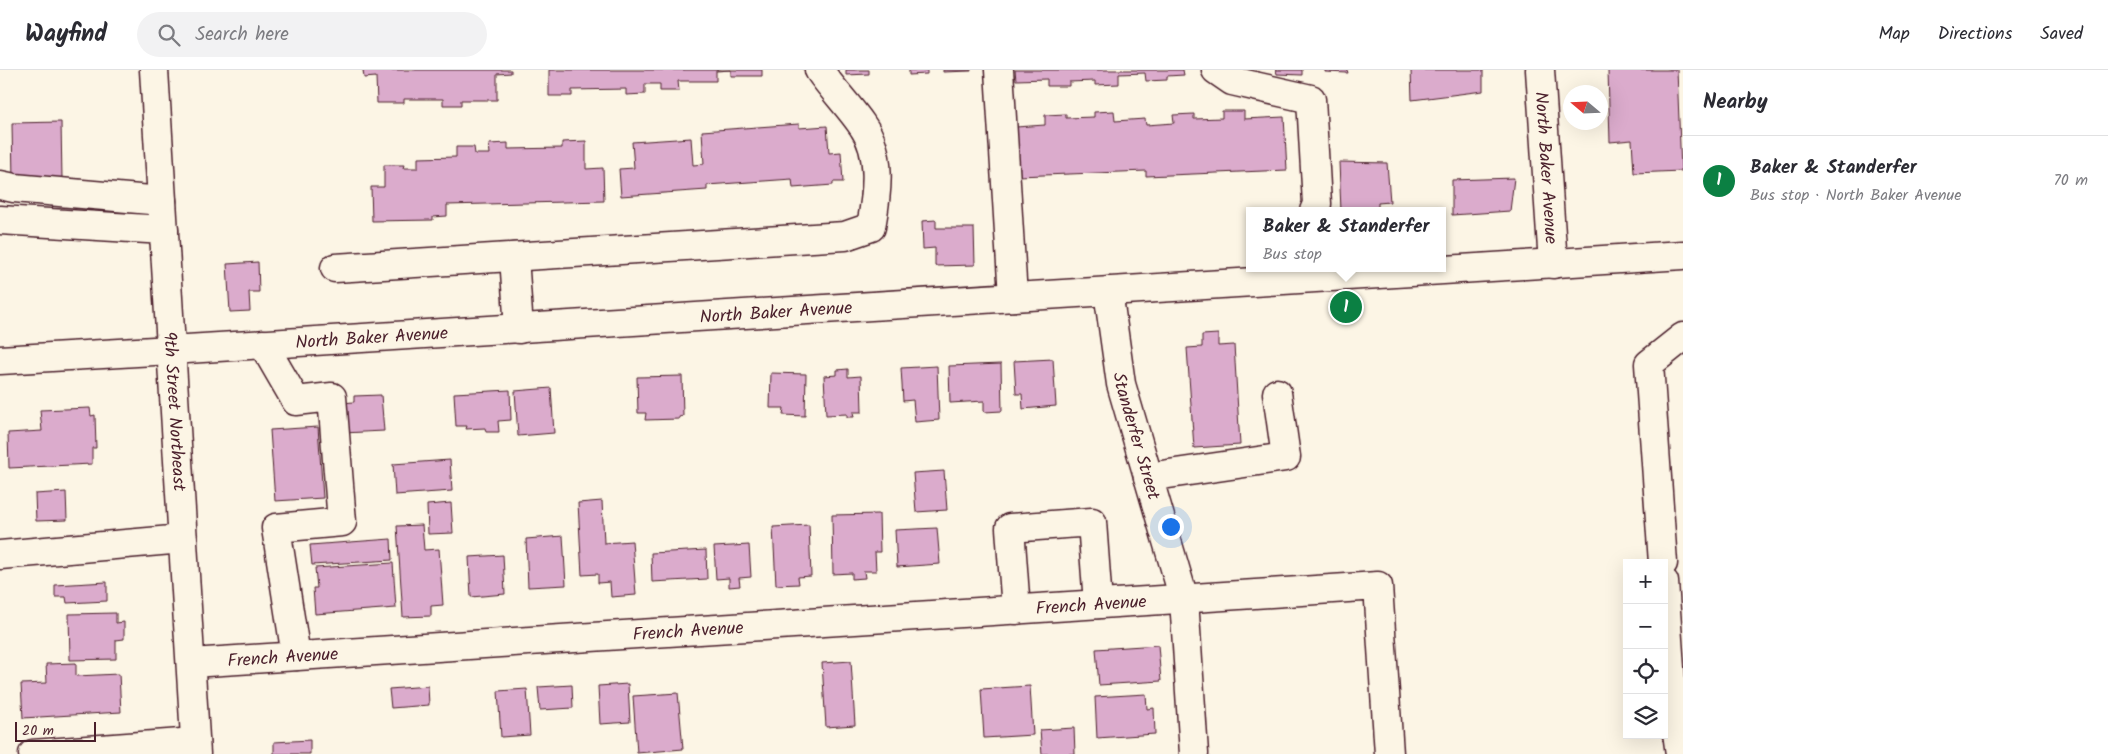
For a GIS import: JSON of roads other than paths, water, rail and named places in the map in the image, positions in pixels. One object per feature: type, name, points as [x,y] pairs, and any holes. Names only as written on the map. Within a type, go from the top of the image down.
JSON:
[{"type":"street","name":"9th Street Northeast","points":[[154,70],[196,748]]},
{"type":"street","points":[[335,268],[845,236],[871,227],[876,201],[876,160],[863,126],[833,91],[819,70]]},
{"type":"street","points":[[999,70],[1013,298]]},
{"type":"street","points":[[1216,70],[1232,81],[1311,99],[1316,207]]},
{"type":"street","name":"North Baker Avenue","points":[[1540,70],[1553,264]]},
{"type":"street","points":[[0,184],[14,188],[162,201]]},
{"type":"street","points":[[0,220],[164,230]]},
{"type":"street","name":"North Baker Avenue","points":[[1446,268],[1683,256]]},
{"type":"street","points":[[514,257],[519,328]]},
{"type":"street","name":"North Baker Avenue","points":[[0,360],[1108,292],[1288,274],[1341,272]]},
{"type":"street","name":"Standerfer Street","points":[[1108,292],[1121,384],[1184,599],[1194,754]]},
{"type":"street","points":[[1663,559],[1649,364],[1683,337]]},
{"type":"street","points":[[262,344],[296,401],[332,397],[342,522],[276,528],[296,656]]},
{"type":"street","points":[[1148,477],[1286,457],[1277,392]]},
{"type":"street","points":[[1016,610],[1010,528],[1092,522],[1098,604]]},
{"type":"street","points":[[0,556],[183,539]]},
{"type":"street","name":"French Avenue","points":[[191,663],[1378,586],[1389,754]]},
{"type":"street","points":[[1666,604],[1672,697],[1680,754]]},
{"type":"street","points":[[33,754],[196,748]]},
{"type":"place","name":"Baker & Standerfer","points":[[1346,307]]}]
